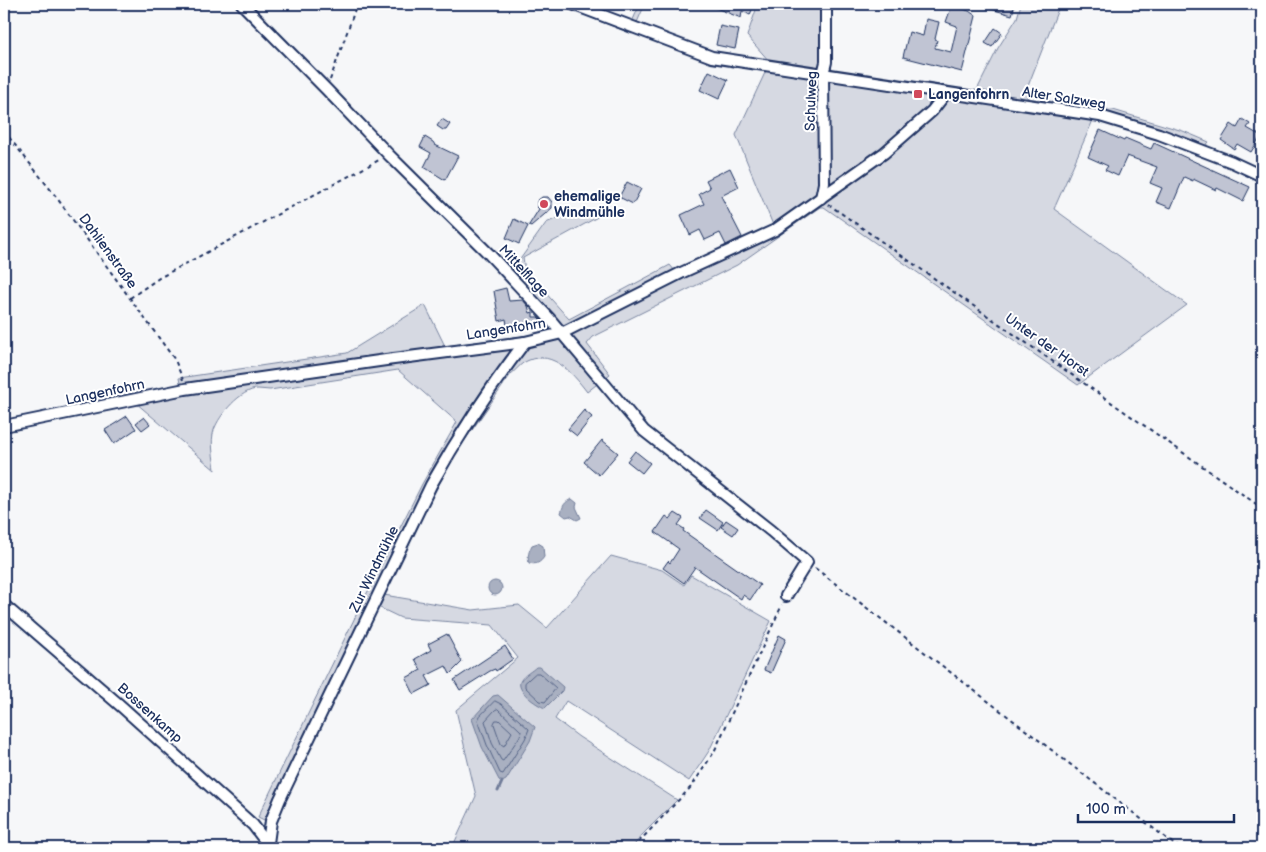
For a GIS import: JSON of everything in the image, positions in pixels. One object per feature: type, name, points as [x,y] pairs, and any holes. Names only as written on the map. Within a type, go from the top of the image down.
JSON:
[{"type":"street","name":"Mittelflage","points":[[242,4],[389,155],[489,254],[562,333],[644,431],[771,531],[807,562]]},
{"type":"street","name":"Alter Salzweg","points":[[572,4],[712,57],[1100,116],[1159,134],[1262,176]]},
{"type":"street","name":"Schulweg","points":[[821,198],[824,183],[822,74],[826,62],[826,4]]},
{"type":"street","name":"Langenfohrn","points":[[4,426],[185,389],[525,342],[562,333],[681,273],[775,230],[884,154],[932,111],[946,93]]},
{"type":"street","name":"Zur Windmühle","points":[[269,846],[271,822],[280,799],[431,485],[444,462],[525,342]]},
{"type":"street","points":[[786,596],[807,562]]},
{"type":"street","name":"Bossenkamp","points":[[4,605],[122,707],[253,825],[269,846]]},
{"type":"street","points":[[253,825],[271,822]]},
{"type":"path","points":[[327,90],[357,4]]},
{"type":"path","name":"Dahlienstraße","points":[[4,132],[54,194],[175,360],[185,389]]},
{"type":"path","points":[[130,298],[159,278],[389,155]]},
{"type":"path","name":"Unter der Horst","points":[[821,198],[1262,508]]},
{"type":"path","points":[[807,562],[1179,848]]},
{"type":"path","points":[[633,848],[692,786],[714,752],[786,596]]},
{"type":"shaded area","points":[[557,4],[587,4],[632,22],[640,4],[645,4],[632,34]]},
{"type":"shaded area","points":[[758,4],[830,4],[831,73],[976,92],[998,48],[1017,18],[1021,4],[1060,4],[1028,86],[1027,98],[1113,110],[1183,131],[1209,142],[1202,150],[1094,118],[1054,209],[1187,305],[1078,385],[824,207],[820,207],[737,265],[593,337],[587,344],[610,374],[587,392],[567,369],[551,360],[542,358],[523,363],[511,374],[456,453],[408,542],[384,595],[473,610],[519,605],[547,628],[611,556],[662,570],[684,585],[691,575],[771,621],[709,751],[689,781],[566,701],[555,719],[579,737],[677,800],[642,835],[632,848],[452,848],[476,796],[456,710],[518,658],[492,625],[401,618],[378,607],[348,672],[339,666],[264,820],[258,817],[360,607],[422,484],[457,422],[398,370],[270,390],[251,390],[238,398],[226,410],[214,430],[212,440],[215,470],[136,403],[182,393],[179,378],[347,353],[425,305],[445,346],[546,333],[561,328],[511,272],[546,223],[567,214],[603,214],[523,258],[525,270],[569,319],[670,265],[675,271],[773,225],[736,135],[770,62],[747,36]]},
{"type":"water","points":[[572,499],[577,503],[576,507],[581,518],[577,520],[570,516],[566,517],[561,513],[564,504]]},
{"type":"water","points":[[538,543],[543,546],[544,557],[538,563],[529,563],[529,551],[532,545]]},
{"type":"water","points":[[492,581],[498,581],[502,588],[498,595],[492,595],[488,591],[488,585]]},
{"type":"water","points":[[536,667],[540,667],[563,687],[562,691],[545,708],[527,697],[520,684],[522,678]]},
{"type":"water","points":[[498,695],[535,727],[530,741],[506,780],[502,782],[499,780],[482,747],[472,719],[493,696]]},
{"type":"building","points":[[706,4],[746,4],[753,7],[750,15],[742,11],[741,18]]},
{"type":"building","points":[[980,4],[1015,4],[1012,15],[980,6]]},
{"type":"building","points":[[952,5],[969,11],[976,16],[962,72],[903,57],[909,32],[923,36],[926,19],[939,22],[935,48],[951,52],[957,26],[946,22]]},
{"type":"building","points":[[720,26],[739,30],[735,49],[716,45]]},
{"type":"building","points":[[995,28],[1002,33],[992,47],[985,43]]},
{"type":"building","points":[[709,71],[728,80],[719,99],[700,90]]},
{"type":"building","points":[[442,119],[450,124],[446,130],[437,126]]},
{"type":"building","points":[[1242,119],[1250,124],[1247,128],[1261,136],[1251,152],[1237,144],[1234,149],[1221,140],[1231,124],[1237,128]]},
{"type":"building","points":[[1100,130],[1124,141],[1125,138],[1151,149],[1154,143],[1250,187],[1243,201],[1217,188],[1216,190],[1193,179],[1193,181],[1184,177],[1171,208],[1156,202],[1162,188],[1150,183],[1157,167],[1127,156],[1118,176],[1105,170],[1108,166],[1088,157]]},
{"type":"building","points":[[425,137],[435,145],[458,156],[445,180],[424,167],[431,153],[420,147]]},
{"type":"building","points":[[730,168],[739,187],[721,196],[742,237],[726,245],[720,233],[705,240],[700,230],[690,235],[681,215],[704,204],[699,194],[710,188],[706,180]]},
{"type":"building","points":[[627,182],[641,189],[633,204],[619,197]]},
{"type":"building","name":"ehemalige Windmühle","points":[[542,197],[548,197],[552,202],[552,208],[531,226],[529,225],[539,209],[537,201]]},
{"type":"building","points":[[514,219],[528,226],[519,244],[506,238]]},
{"type":"building","points":[[506,288],[509,301],[523,300],[528,306],[530,313],[533,312],[533,317],[538,317],[542,324],[516,328],[515,324],[507,325],[506,319],[499,321],[494,291]]},
{"type":"building","points":[[584,410],[592,417],[577,436],[568,429]]},
{"type":"building","points":[[127,416],[136,429],[114,444],[105,430]]},
{"type":"building","points":[[144,417],[150,424],[142,430],[136,423]]},
{"type":"building","points":[[602,440],[618,453],[599,475],[584,462]]},
{"type":"building","points":[[635,451],[650,463],[642,473],[627,461]]},
{"type":"building","points":[[706,510],[723,522],[718,530],[700,518]]},
{"type":"building","points":[[675,513],[683,518],[678,525],[684,529],[683,531],[760,585],[750,600],[743,595],[741,599],[695,567],[684,583],[663,568],[668,561],[670,563],[679,549],[655,532],[666,516],[670,519]]},
{"type":"building","points":[[726,520],[738,528],[733,535],[721,527]]},
{"type":"building","points":[[447,634],[462,662],[450,674],[446,666],[426,676],[431,685],[414,694],[406,678],[421,670],[415,659],[431,650],[428,644]]},
{"type":"building","points":[[779,635],[786,639],[771,673],[764,670]]},
{"type":"building","points":[[505,646],[513,659],[496,671],[495,669],[490,671],[460,690],[454,680]]},
{"type":"waterway","points":[[498,791],[502,782]]},
{"type":"place","name":"Langenfohrn","points":[[918,94]]},
{"type":"place","name":"ehemalige Windmühle","points":[[544,204]]}]
